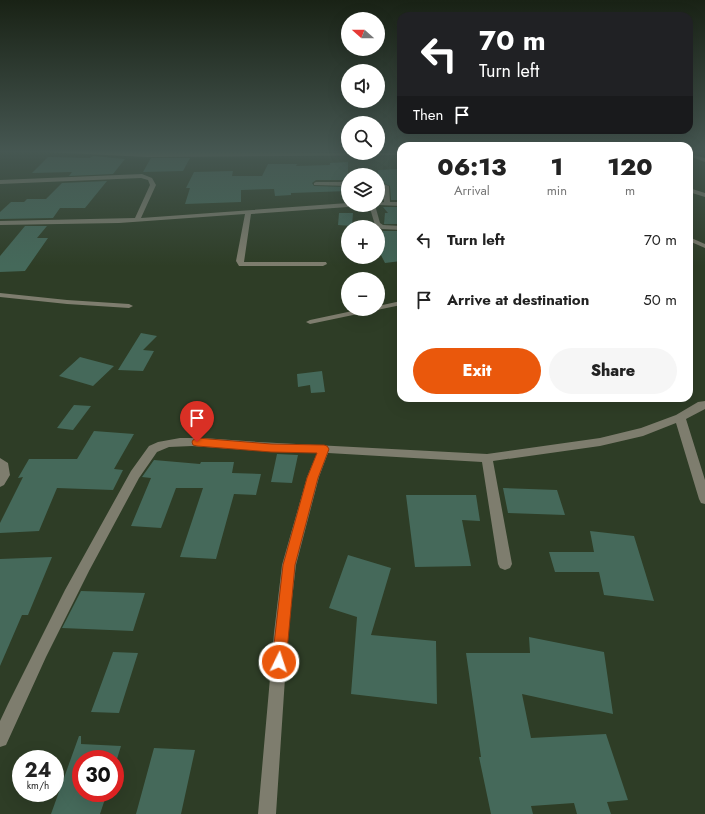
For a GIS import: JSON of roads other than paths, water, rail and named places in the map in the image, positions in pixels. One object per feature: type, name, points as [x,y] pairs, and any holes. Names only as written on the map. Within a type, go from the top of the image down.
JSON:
[{"type":"street","points":[[137,220],[151,190]]},
{"type":"street","points":[[386,190],[388,204],[397,204]]},
{"type":"street","points":[[693,191],[705,195]]},
{"type":"street","points":[[0,223],[137,220],[341,205]]},
{"type":"street","points":[[248,212],[240,261],[242,264],[324,264]]},
{"type":"street","points":[[374,212],[377,224],[397,228]]},
{"type":"street","points":[[693,241],[705,246]]},
{"type":"street","points":[[0,294],[67,302],[129,306]]},
{"type":"street","points":[[385,306],[397,304]]},
{"type":"street","points":[[310,322],[341,316]]},
{"type":"street","points":[[0,739],[57,617],[87,560],[142,461],[156,446],[182,441],[271,448],[324,449],[487,458],[600,442],[643,432],[680,418],[702,405],[705,405]]},
{"type":"street","points":[[680,418],[705,500]]},
{"type":"street","points":[[267,814],[281,633],[289,565],[313,478],[324,449]]},
{"type":"street","points":[[487,458],[505,564]]},
{"type":"street","points":[[0,462],[4,466],[4,475],[0,482]]}]
